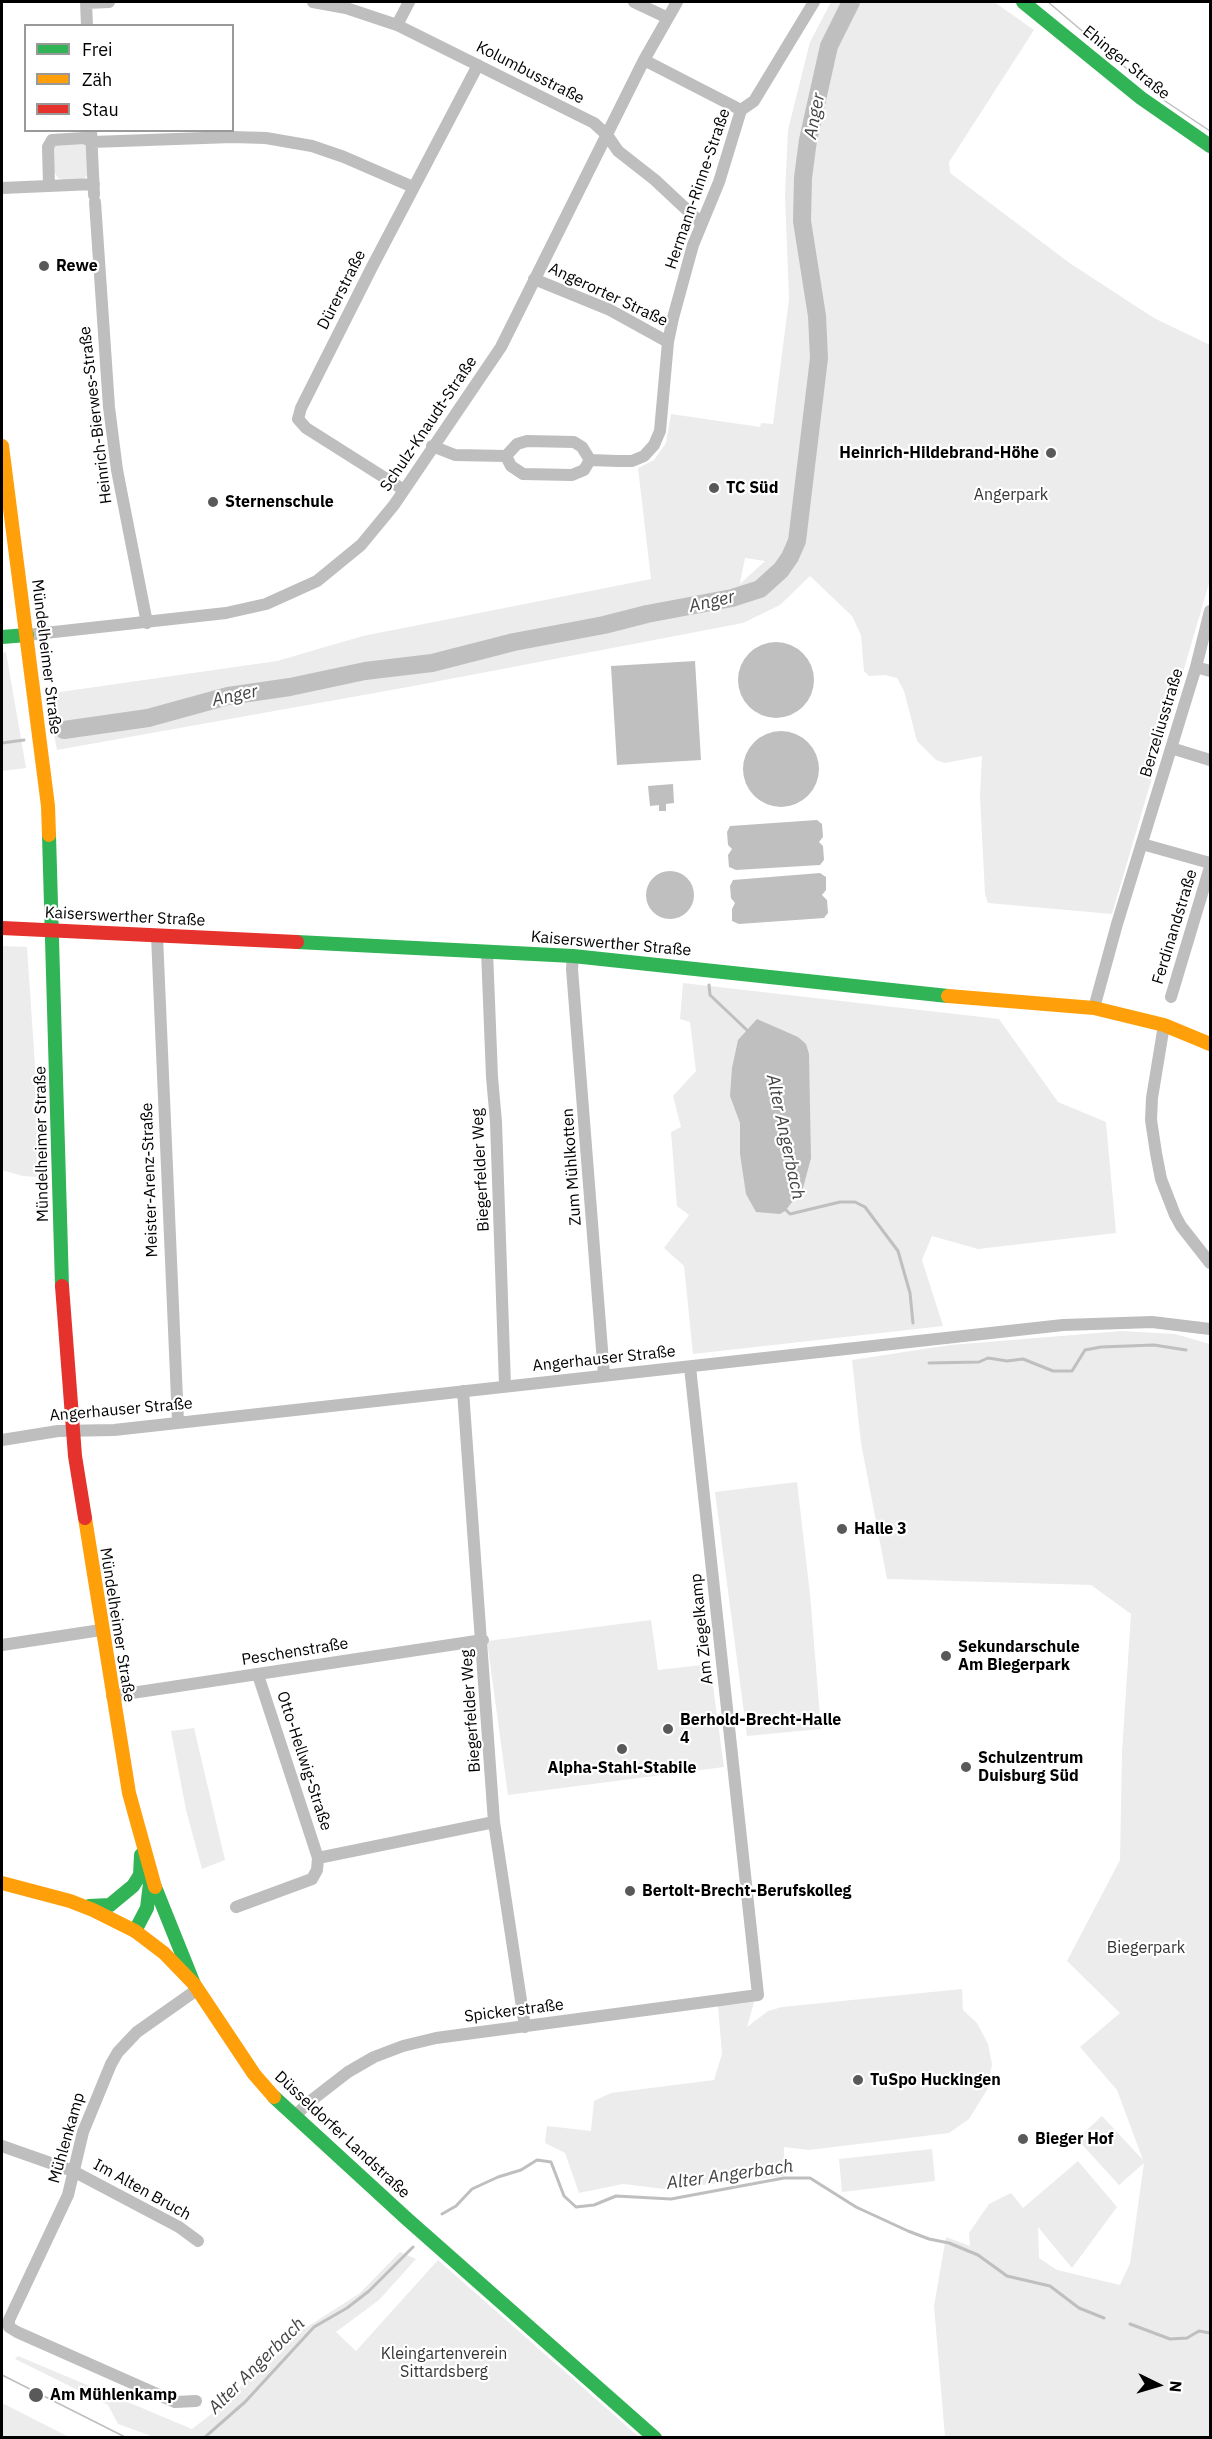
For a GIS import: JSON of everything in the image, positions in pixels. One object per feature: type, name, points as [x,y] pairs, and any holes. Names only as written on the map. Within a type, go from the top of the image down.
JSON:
[{"type":"main road","name":"Ehinger Straße","points":[[1023,2],[1141,98],[1210,146]]},
{"type":"main road","name":"Mündelheimer Straße","points":[[2,446],[48,806],[51,931],[58,1065],[62,1299],[73,1431],[84,1524],[129,1793],[140,1839],[169,1926],[196,1987]]},
{"type":"main road","points":[[2,637],[27,635]]},
{"type":"main road","name":"Kaiserswerther Straße","points":[[2,928],[267,939],[573,956],[939,995],[1094,1008],[1164,1025],[1210,1044]]},
{"type":"main road","name":"Mündelheimer Straße","points":[[83,1906],[110,1905],[133,1886],[140,1875],[140,1839]]},
{"type":"main road","name":"Mündelheimer Straße","points":[[135,1931],[149,1900],[151,1876]]},
{"type":"main road","name":"Düsseldorfer Landstraße","points":[[2,1883],[83,1906],[135,1931],[164,1953],[196,1987],[254,2074],[295,2116],[407,2219],[655,2438]]},
{"type":"street","points":[[87,24],[87,2],[109,2]]},
{"type":"street","name":"Kolumbusstraße","points":[[313,2],[355,10],[397,25],[594,123],[607,135],[618,151],[655,180],[701,223]]},
{"type":"street","points":[[397,25],[409,2]]},
{"type":"street","points":[[634,2],[668,18]]},
{"type":"street","name":"Schulz-Knaudt-Straße","points":[[27,635],[147,623],[266,604],[302,589],[331,572],[361,545],[404,490],[501,347],[644,60],[677,2]]},
{"type":"street","name":"Hermann-Rinne-Straße","points":[[590,460],[632,460],[644,456],[654,445],[662,420],[668,342],[693,245],[719,182],[741,110],[754,100],[814,2]]},
{"type":"street","points":[[644,60],[741,110]]},
{"type":"street","name":"Dürerstraße","points":[[404,490],[306,428],[298,419],[301,408],[413,187],[478,65]]},
{"type":"street","points":[[49,186],[49,142],[91,136],[232,137],[288,141],[344,157],[413,187]]},
{"type":"street","name":"Heinrich-Bierwes-Straße","points":[[91,136],[109,407],[117,470],[147,623]]},
{"type":"street","points":[[2,188],[49,186],[94,193]]},
{"type":"street","name":"Angerorter Straße","points":[[534,279],[610,310],[668,342]]},
{"type":"street","points":[[432,446],[455,455],[506,456],[518,444],[527,441],[574,442],[582,447],[590,460],[584,470],[572,475],[523,474],[511,466],[506,456]]},
{"type":"street","name":"Berzeliusstraße","points":[[1094,1008],[1196,667],[1210,611]]},
{"type":"street","points":[[1196,667],[1210,672]]},
{"type":"street","points":[[1171,748],[1210,760]]},
{"type":"street","points":[[1142,844],[1210,865]]},
{"type":"street","name":"Ferdinandstraße","points":[[1171,997],[1210,865]]},
{"type":"street","name":"Meister-Arenz-Straße","points":[[157,936],[178,1422]]},
{"type":"street","name":"Biegerfelder Weg","points":[[487,951],[496,1122],[505,1386]]},
{"type":"street","name":"Zum Mühlkotten","points":[[573,956],[572,969],[604,1375]]},
{"type":"street","points":[[1164,1025],[1152,1098],[1151,1120],[1161,1179],[1180,1226],[1210,1263]]},
{"type":"street","name":"Angerhauser Straße","points":[[2,1440],[38,1433],[104,1431],[1063,1325],[1152,1322],[1210,1329]]},
{"type":"street","name":"Am Ziegelkamp","points":[[690,1366],[758,1995]]},
{"type":"street","name":"Biegerfelder Weg","points":[[462,1391],[483,1640],[494,1822],[525,2027]]},
{"type":"street","points":[[2,1645],[102,1630]]},
{"type":"street","name":"Peschenstraße","points":[[112,1696],[483,1640]]},
{"type":"street","name":"Otto-Hellwig-Straße","points":[[258,1675],[318,1858]]},
{"type":"street","points":[[236,1907],[312,1879],[317,1870],[318,1858],[494,1822]]},
{"type":"street","name":"Mühlenkamp","points":[[5,2328],[68,2195],[83,2132],[102,2080],[118,2052],[137,2032],[196,1987]]},
{"type":"street","name":"Spickerstraße","points":[[295,2116],[328,2086],[374,2057],[403,2046],[436,2038],[758,1995]]},
{"type":"street","name":"Im Alten Bruch","points":[[2,2145],[73,2171],[179,2227],[198,2241]]},
{"type":"street","points":[[5,2328],[175,2402],[196,2401]]},
{"type":"green space","name":"Angerpark","points":[[831,2],[994,2],[1034,30],[949,162],[950,173],[1071,264],[1154,318],[1210,345],[1210,580],[1112,914],[988,903],[985,894],[980,796],[982,756],[945,763],[936,760],[917,741],[904,691],[897,678],[885,675],[869,676],[864,671],[861,635],[852,616],[810,576],[780,605],[743,623],[408,687],[57,750],[46,694],[277,661],[363,636],[651,579],[638,468],[654,460],[666,443],[671,414],[760,427],[761,423],[773,424],[789,299],[785,195],[788,130],[810,42]],"holes":[[[745,558],[765,561],[740,584]]]},
{"type":"green space","points":[[82,142],[87,147],[87,176],[83,179],[58,178],[53,170],[52,154],[55,145]]},
{"type":"green space","points":[[6,652],[26,768],[2,771],[2,653]]},
{"type":"green space","points":[[2,946],[27,947],[37,1095],[37,1177],[2,1170]]},
{"type":"green space","points":[[683,983],[999,1019],[1058,1102],[1106,1122],[1116,1233],[978,1249],[932,1236],[922,1260],[943,1326],[693,1354],[684,1266],[664,1248],[689,1215],[677,1206],[671,1132],[681,1127],[673,1096],[696,1071],[690,1022],[680,1019]]},
{"type":"green space","name":"Biegerpark","points":[[1122,1331],[1175,1334],[1210,1344],[1210,2437],[945,2437],[934,2306],[946,2237],[970,2246],[969,2233],[989,2204],[1011,2193],[1023,2208],[1078,2161],[1117,2207],[1072,2268],[1038,2227],[1039,2258],[1057,2270],[1120,2285],[1130,2263],[1144,2163],[1119,2185],[1077,2139],[1102,2116],[1143,2160],[1117,2090],[1080,2047],[1120,2013],[1067,1961],[1120,1860],[1122,1752],[1131,1614],[1091,1585],[887,1579],[861,1443],[852,1360],[950,1345]]},
{"type":"green space","points":[[797,1482],[810,1594],[821,1729],[747,1736],[715,1492]]},
{"type":"green space","points":[[651,1620],[658,1670],[710,1664],[724,1767],[508,1795],[487,1641]]},
{"type":"green space","points":[[194,1728],[225,1860],[202,1869],[186,1810],[171,1731]]},
{"type":"green space","name":"TuSpo Huckingen","points":[[962,1989],[963,2010],[977,2023],[988,2044],[992,2064],[987,2090],[969,2119],[949,2133],[809,2150],[784,2147],[784,2176],[665,2189],[623,2184],[579,2193],[565,2153],[545,2143],[547,2126],[591,2131],[594,2101],[611,2093],[714,2080],[722,2054],[718,2006],[754,2002],[747,2027],[768,2011],[782,2007]]},
{"type":"green space","points":[[932,2149],[935,2181],[842,2192],[839,2159]]},
{"type":"green space","name":"Kleingartenverein Sittardsberg","points":[[400,2252],[416,2259],[379,2300],[336,2332],[356,2351],[438,2260],[639,2437],[154,2437],[118,2424],[108,2405],[15,2359],[18,2356],[192,2429],[218,2409],[290,2338],[360,2293]]},
{"type":"green space","points":[[2,2403],[69,2437],[2,2437]]},
{"type":"water","points":[[776,642],[791,645],[803,653],[811,665],[814,680],[811,695],[803,707],[791,715],[776,718],[761,715],[749,707],[741,695],[738,680],[741,665],[749,653],[761,645]]},
{"type":"water","points":[[695,661],[701,760],[617,765],[611,666]]},
{"type":"water","points":[[781,731],[796,734],[808,742],[816,754],[819,769],[816,784],[808,796],[796,804],[781,807],[766,804],[754,796],[746,784],[743,769],[746,754],[754,742],[766,734]]},
{"type":"water","points":[[673,784],[674,803],[666,804],[666,811],[659,811],[659,805],[650,806],[648,786]]},
{"type":"water","points":[[817,820],[822,824],[823,837],[819,842],[823,846],[824,860],[820,865],[736,870],[729,867],[728,855],[732,849],[728,845],[727,832],[730,826]]},
{"type":"water","points":[[670,871],[687,878],[694,895],[687,912],[670,919],[653,912],[646,895],[653,878]]},
{"type":"water","points":[[820,873],[826,877],[826,890],[822,895],[827,900],[828,913],[824,918],[739,924],[732,921],[732,909],[735,903],[731,898],[730,886],[733,880]]},
{"type":"water","points":[[757,1019],[798,1037],[806,1044],[809,1054],[811,1158],[803,1188],[780,1214],[756,1212],[746,1194],[740,1154],[740,1123],[730,1096],[732,1068],[738,1040]]},
{"type":"waterway","name":"Anger","points":[[64,730],[148,718],[228,696],[290,687],[365,671],[432,663],[514,642],[732,598],[760,589],[781,570],[797,541],[819,358],[817,316],[802,221],[803,178],[808,140],[829,46],[851,2]]},
{"type":"waterway","name":"Anger","points":[[2,743],[24,740]]},
{"type":"waterway","name":"Alter Angerbach","points":[[709,985],[710,995],[749,1032]]},
{"type":"waterway","name":"Alter Angerbach","points":[[785,1209],[790,1214],[840,1202],[855,1202],[865,1207],[898,1251],[910,1293],[913,1323]]},
{"type":"waterway","name":"Alter Angerbach","points":[[929,1363],[979,1362],[988,1358],[1007,1361],[1023,1359],[1053,1371],[1072,1371],[1085,1350],[1101,1347],[1154,1345],[1186,1350]]},
{"type":"waterway","name":"Alter Angerbach","points":[[442,2214],[456,2206],[472,2189],[521,2170],[537,2160],[551,2162],[564,2196],[576,2207],[594,2205],[616,2196],[671,2199],[784,2178],[810,2178],[856,2207],[908,2231],[949,2243],[978,2255],[1007,2276],[1050,2286],[1079,2308],[1104,2318]]},
{"type":"waterway","name":"Alter Angerbach","points":[[204,2438],[245,2402],[314,2327],[347,2308],[369,2291],[413,2247]]},
{"type":"waterway","name":"Alter Angerbach","points":[[1130,2324],[1170,2339],[1187,2338],[1199,2331],[1210,2333]]},
{"type":"tram line","points":[[1048,2],[1165,101],[1210,131]]},
{"type":"tram line","points":[[2,2375],[127,2438]]},
{"type":"traffic: fast","points":[[1023,2],[1141,98],[1210,146]]},
{"type":"traffic: fast","points":[[2,637],[27,635]]},
{"type":"traffic: fast","points":[[49,835],[62,1286]]},
{"type":"traffic: fast","points":[[297,942],[573,956],[948,996]]},
{"type":"traffic: fast","points":[[89,1906],[110,1905],[133,1886],[140,1875],[141,1855]]},
{"type":"traffic: fast","points":[[135,1931],[147,1908],[150,1883]]},
{"type":"traffic: fast","points":[[155,1887],[194,1984]]},
{"type":"traffic: fast","points":[[274,2097],[407,2219],[655,2438]]},
{"type":"traffic: slow","points":[[2,446],[48,806],[49,835]]},
{"type":"traffic: slow","points":[[948,996],[1094,1008],[1164,1025],[1210,1044]]},
{"type":"traffic: slow","points":[[85,1518],[129,1793],[155,1887]]},
{"type":"traffic: slow","points":[[2,1883],[70,1901],[93,1910],[135,1931],[164,1953],[194,1984],[254,2074],[274,2097]]},
{"type":"traffic: jam","points":[[2,928],[297,942]]},
{"type":"traffic: jam","points":[[62,1286],[75,1456],[85,1518]]},
{"type":"place","name":"Rewe","points":[[44,266]]},
{"type":"place","name":"Heinrich-Hildebrand-Höhe","points":[[1051,453]]},
{"type":"place","name":"TC Süd","points":[[714,488]]},
{"type":"place","name":"Sternenschule","points":[[213,502]]},
{"type":"place","name":"Halle 3","points":[[842,1529]]},
{"type":"place","name":"Sekundarschule Am Biegerpark","points":[[946,1656]]},
{"type":"place","name":"Berhold-Brecht-Halle 4","points":[[668,1729]]},
{"type":"place","name":"Alpha-Stahl-Stabile","points":[[622,1749]]},
{"type":"place","name":"Schulzentrum Duisburg Süd","points":[[966,1767]]},
{"type":"place","name":"Bertolt-Brecht-Berufskolleg","points":[[630,1891]]},
{"type":"place","name":"TuSpo Huckingen","points":[[858,2080]]},
{"type":"place","name":"Bieger Hof","points":[[1023,2139]]},
{"type":"place","name":"Am Mühlenkamp","points":[[36,2395]]}]
